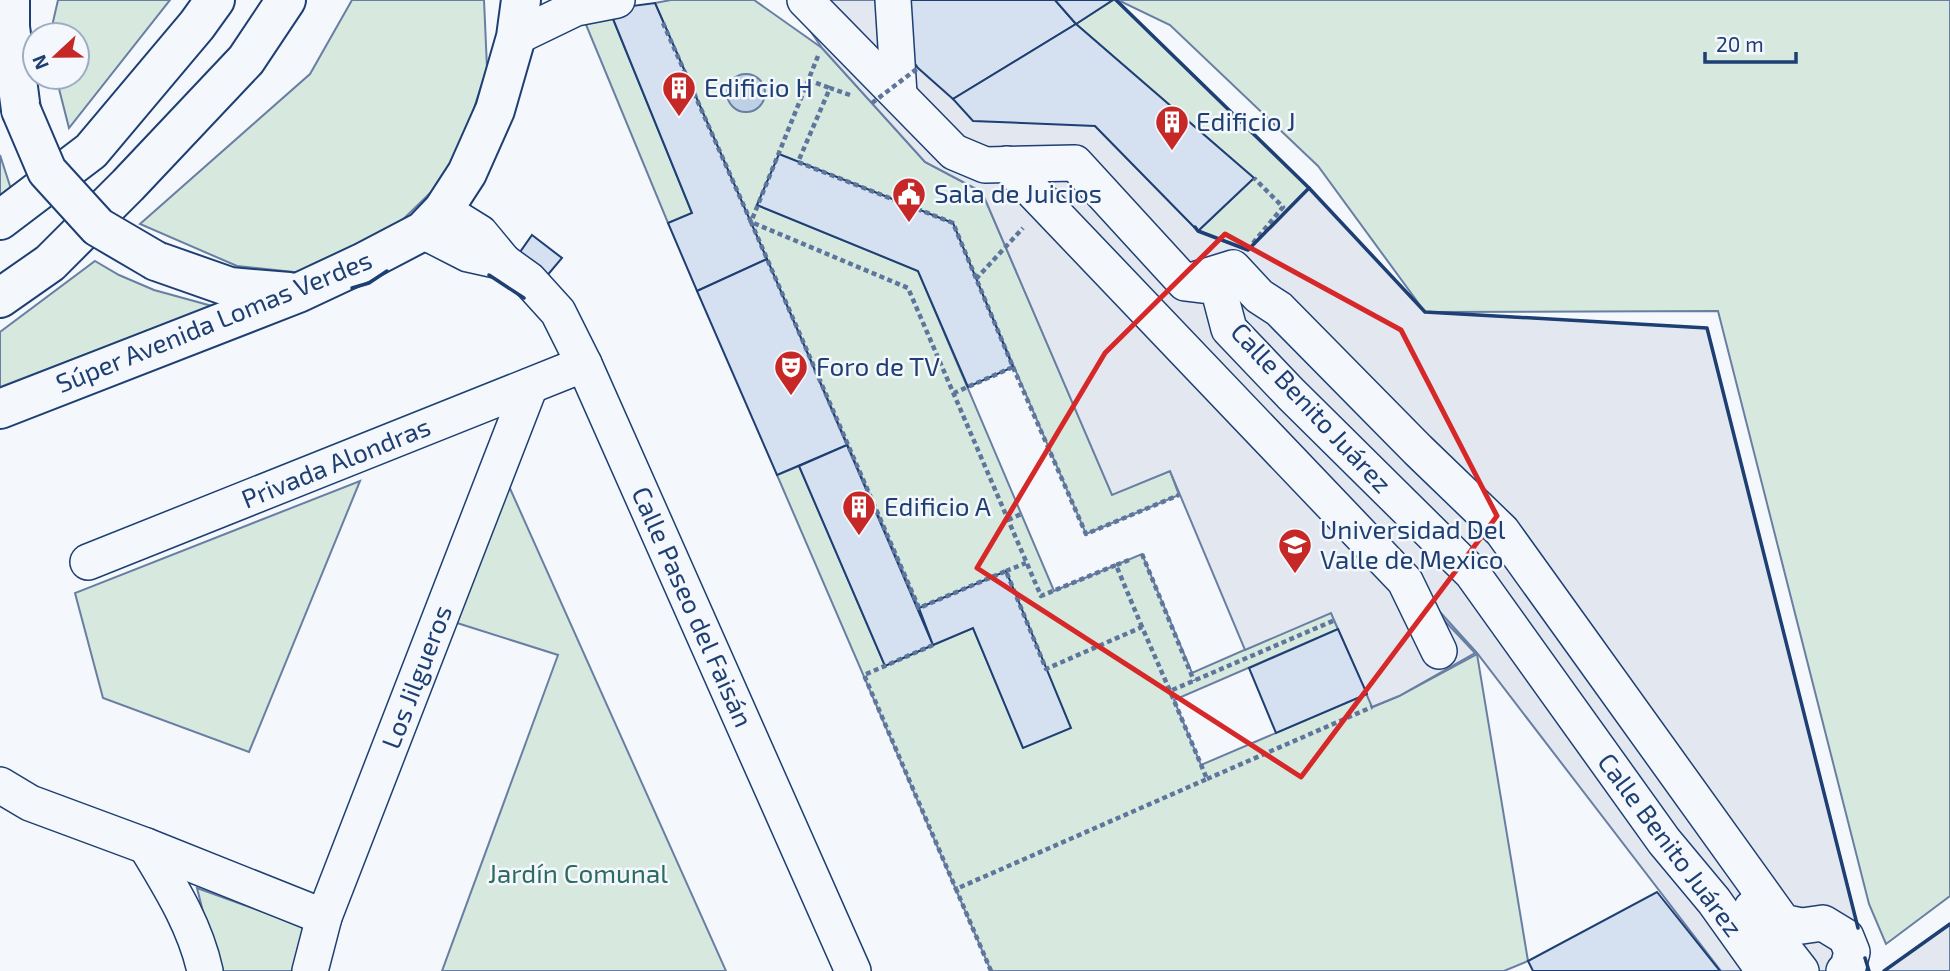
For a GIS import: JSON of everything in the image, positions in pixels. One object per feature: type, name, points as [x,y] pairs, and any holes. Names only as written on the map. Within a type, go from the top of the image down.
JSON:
[{"type":"main road","points":[[10,0],[10,27],[21,110],[47,171],[98,227],[156,261],[230,287],[298,293]]},
{"type":"main road","points":[[0,220],[91,151],[215,0]]},
{"type":"main road","points":[[0,298],[51,262],[128,185],[246,60],[286,0]]},
{"type":"main road","points":[[433,221],[467,173],[495,110],[517,14]]},
{"type":"main road","name":"Súper Avenida Lomas Verdes","points":[[0,409],[298,293],[362,263],[433,221]]},
{"type":"street","points":[[517,14],[576,8],[617,0]]},
{"type":"street","points":[[805,0],[896,88],[954,152],[985,165],[1075,163],[1185,283],[1233,268],[1259,296],[1279,309],[1502,531],[1783,922],[1837,971]]},
{"type":"street","points":[[894,0],[896,88]]},
{"type":"street","points":[[1007,164],[1405,581],[1439,651]]},
{"type":"street","name":"Calle Paseo del Faisán","points":[[433,221],[468,254],[504,262],[537,288],[558,312],[584,364],[853,971]]},
{"type":"street","name":"Calle Benito Juárez","points":[[1185,283],[1218,287],[1229,329],[1472,573],[1664,841],[1714,901],[1764,971]]},
{"type":"street","points":[[1229,329],[1259,296]]},
{"type":"street","name":"Privada Alondras","points":[[88,562],[584,364]]},
{"type":"street","name":"Los Jilgueros","points":[[310,971],[324,917],[530,386]]},
{"type":"street","points":[[1291,394],[1340,397],[1494,551],[1735,885],[1801,971]]},
{"type":"street","points":[[0,785],[30,803],[324,917]]},
{"type":"street","points":[[1664,841],[1702,908],[1749,971]]},
{"type":"street","points":[[1664,841],[1723,894],[1779,971]]},
{"type":"street","points":[[146,846],[179,900],[201,953],[205,971]]},
{"type":"street","points":[[1783,922],[1802,926],[1823,923],[1846,937],[1852,952],[1848,967],[1844,971]]},
{"type":"path","points":[[663,23],[919,608],[1027,563]]},
{"type":"path","points":[[751,222],[822,48]]},
{"type":"path","points":[[807,80],[830,88],[896,88]]},
{"type":"path","points":[[830,88],[798,162],[953,223],[1086,534],[1179,495]]},
{"type":"path","points":[[751,222],[908,288],[1041,596],[1129,560]]},
{"type":"path","points":[[976,279],[1017,235]]},
{"type":"path","points":[[954,393],[1013,367]]},
{"type":"path","points":[[1008,520],[1021,514]]},
{"type":"path","points":[[1142,554],[1194,681]]},
{"type":"path","points":[[1116,565],[1207,779]]},
{"type":"path","points":[[1006,571],[1046,669],[1142,627]]},
{"type":"path","points":[[1170,691],[1335,620]]},
{"type":"path","points":[[933,645],[864,676],[991,971]]},
{"type":"path","points":[[956,889],[1372,707]]},
{"type":"highlighted area","points":[[1225,234],[1401,330],[1497,516],[1301,777],[977,568],[1105,353]]},
{"type":"green space","points":[[58,0],[170,0],[69,128],[60,91],[91,91],[91,21],[53,21]]},
{"type":"green space","points":[[352,0],[484,0],[487,68],[454,170],[391,231],[303,273],[237,266],[140,224],[310,74]]},
{"type":"green space","points":[[671,0],[754,0],[822,48],[925,162],[982,192],[1112,494],[1170,471],[1179,495],[1086,534],[952,223],[779,155],[757,205],[918,271],[1054,591],[1142,554],[1192,673],[1331,612],[1338,629],[1174,700],[1201,765],[1367,694],[1373,707],[1477,654],[1528,961],[1504,971],[991,971],[777,475],[799,466],[885,666],[973,628],[1023,748],[1006,572],[919,608],[655,3]]},
{"type":"green space","points":[[1113,0],[1309,188],[1248,250],[1198,231],[1254,178],[1076,24]]},
{"type":"green space","points":[[1118,0],[1950,0],[1950,896],[1886,944],[1869,904],[1718,311],[1425,312],[1318,166],[1170,25]]},
{"type":"green space","points":[[609,9],[692,213],[668,223],[582,15]]},
{"type":"green space","points":[[0,155],[11,189],[0,196]]},
{"type":"green space","points":[[95,261],[154,290],[212,306],[0,387],[0,332]]},
{"type":"green space","points":[[360,481],[249,752],[103,698],[75,593]]},
{"type":"green space","name":"Jardín Comunal","points":[[508,484],[726,971],[442,971],[558,655],[454,622]]},
{"type":"green space","points":[[197,888],[315,931],[304,971],[218,971]]},
{"type":"shaded area","points":[[789,0],[901,0],[1095,126],[1198,231],[1247,250],[1309,188],[1425,312],[1707,328],[1869,971],[1721,971],[1477,653],[1181,325],[1061,213],[1475,653],[1399,696],[1372,707],[1331,613],[1245,650],[1170,471],[1112,495],[982,192],[925,162],[822,48]]},
{"type":"shaded area","points":[[1950,924],[1950,971],[1884,971]]},
{"type":"water","points":[[746,74],[760,79],[765,93],[760,107],[746,112],[732,107],[727,93],[732,79]]},
{"type":"building","points":[[901,0],[1055,0],[1076,24],[953,99],[918,68],[906,51]]},
{"type":"building","points":[[1055,0],[1113,0],[1076,24]]},
{"type":"building","name":"Edificio H","points":[[655,3],[767,259],[697,291],[668,223],[692,213],[609,9]]},
{"type":"building","name":"Edificio J","points":[[1076,24],[1254,178],[1198,231],[1095,126],[973,121],[953,99]]},
{"type":"building","points":[[779,154],[953,223],[1013,367],[968,387],[918,271],[757,205]]},
{"type":"building","points":[[532,235],[562,258],[540,284],[513,262]]},
{"type":"building","points":[[767,259],[847,445],[777,475],[697,291]]},
{"type":"building","name":"Edificio A","points":[[847,445],[933,645],[885,666],[799,466]]},
{"type":"building","points":[[1006,571],[1071,728],[1023,748],[973,628],[933,645],[919,608]]},
{"type":"building","points":[[1338,629],[1367,694],[1276,733],[1249,668]]},
{"type":"building","points":[[1657,892],[1720,971],[1533,971],[1528,961]]},
{"type":"wall","points":[[1116,0],[1309,188],[1248,250],[1198,231],[1195,227]]},
{"type":"wall","points":[[1309,188],[1425,312],[1707,328],[1858,928]]},
{"type":"wall","points":[[352,288],[369,283],[387,271]]},
{"type":"wall","points":[[489,275],[524,298]]},
{"type":"wall","points":[[1884,971],[1950,924]]},
{"type":"wall","points":[[1865,958],[1869,971]]},
{"type":"place","name":"Edificio H","points":[[679,118]]},
{"type":"place","name":"Edificio J","points":[[1172,152]]},
{"type":"place","name":"Sala de Juicios","points":[[909,224]]},
{"type":"place","name":"Foro de TV","points":[[791,397]]},
{"type":"place","name":"Edificio A","points":[[859,537]]},
{"type":"place","name":"Universidad Del Valle de Mexico","points":[[1295,575]]}]
